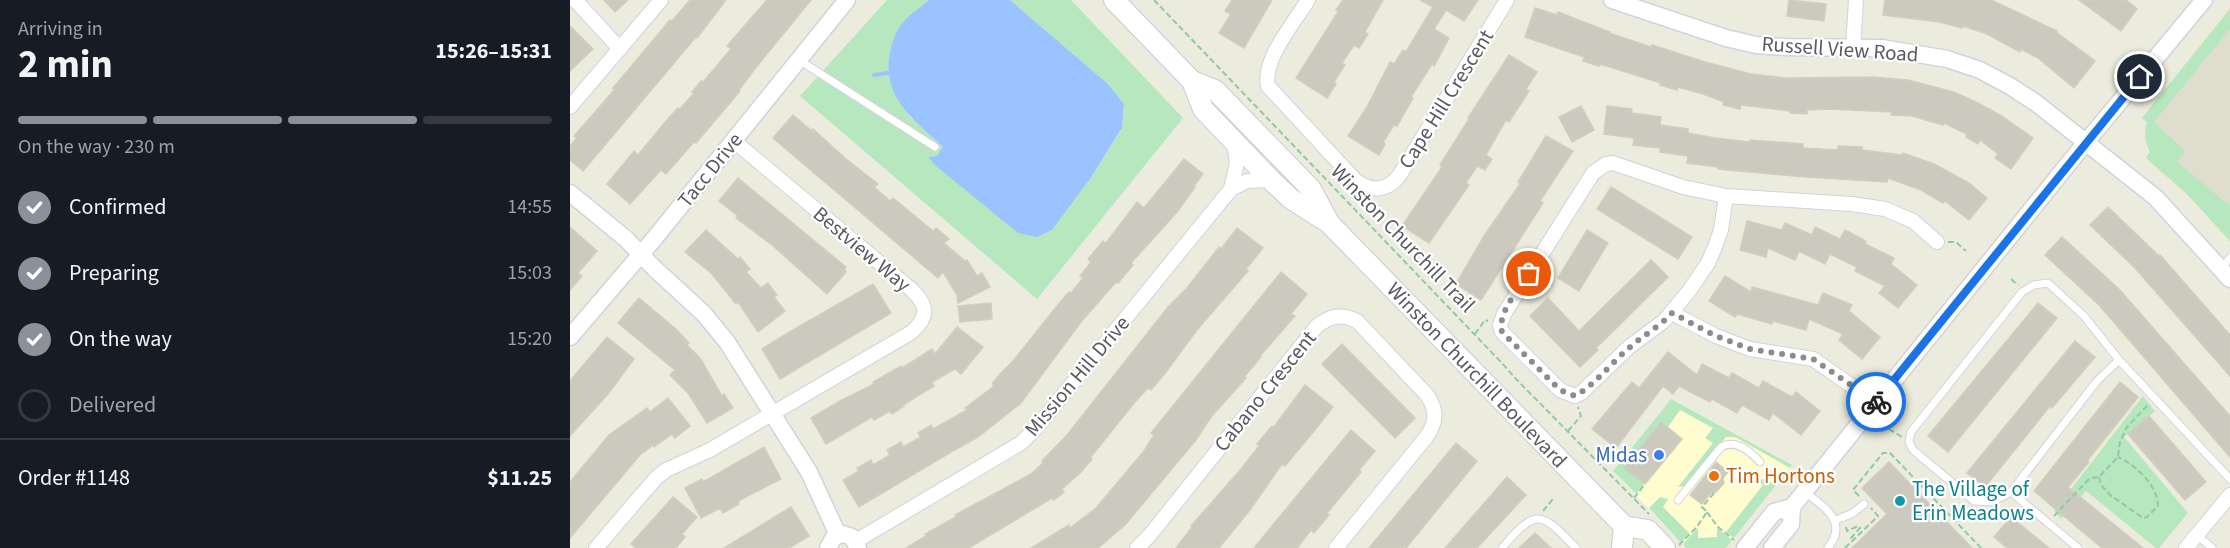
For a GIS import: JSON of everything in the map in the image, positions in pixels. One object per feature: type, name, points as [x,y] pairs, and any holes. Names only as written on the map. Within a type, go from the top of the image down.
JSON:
[{"type":"main road","name":"Winston Churchill Boulevard","points":[[1114,0],[1192,81],[1203,109],[1271,180],[1291,199],[1329,223],[1624,526],[1648,530],[1676,547]]},
{"type":"main road","name":"Winston Churchill Boulevard","points":[[1192,81],[1215,90],[1287,164],[1311,189],[1329,223]]},
{"type":"main road","points":[[1622,548],[1624,526]]},
{"type":"street","points":[[575,0],[620,49]]},
{"type":"street","points":[[570,107],[661,0]]},
{"type":"street","name":"Tacc Drive","points":[[570,337],[641,255],[847,0]]},
{"type":"street","name":"Cape Hill Crescent","points":[[1308,0],[1271,59],[1267,69],[1268,86],[1355,180],[1372,189],[1382,189],[1392,185],[1399,176],[1508,0]]},
{"type":"street","name":"Russell View Road","points":[[1612,0],[1726,38],[1756,45],[1881,48],[1947,59],[1980,70],[2019,92],[2155,197],[2227,268]]},
{"type":"street","points":[[1852,48],[1856,0]]},
{"type":"street","points":[[1772,548],[1791,524],[1792,507],[2086,142],[2204,0]]},
{"type":"street","name":"Bestview Way","points":[[734,141],[912,290],[921,300],[925,310],[923,322],[912,332],[772,413]]},
{"type":"street","points":[[1231,189],[1236,169],[1234,141]]},
{"type":"street","points":[[1726,196],[1721,230],[1715,247],[1695,282],[1672,313],[1629,347],[1586,389],[1575,396],[1560,390],[1505,336],[1500,325],[1504,314],[1593,173],[1599,168],[1613,164],[1683,187],[1726,196],[1852,204],[1885,209],[1913,221],[1937,242]]},
{"type":"street","points":[[1231,189],[1247,181],[1271,180]]},
{"type":"street","name":"Mission Hill Drive","points":[[857,545],[1021,443],[1036,428],[1231,189]]},
{"type":"street","points":[[570,193],[626,239],[704,314],[727,342],[809,472],[833,541],[848,535],[857,545]]},
{"type":"street","points":[[1672,313],[1716,336],[1750,349],[1813,359],[1876,403]]},
{"type":"street","name":"Cabano Crescent","points":[[1137,548],[1150,535],[1317,326],[1341,315],[1357,321],[1427,395],[1436,417],[1427,436],[1336,548]]},
{"type":"street","points":[[596,548],[656,478],[666,470],[698,456],[772,413]]},
{"type":"street","points":[[2186,548],[2230,495]]},
{"type":"street","points":[[1740,544],[1774,512],[1792,507]]},
{"type":"lane","points":[[799,60],[935,147]]},
{"type":"lane","points":[[2119,360],[2097,381],[2011,492],[1992,502],[1974,501],[1912,450],[1909,442],[1911,432],[2022,292],[2034,285],[2048,283],[2084,316],[2119,360],[2156,397],[2230,479]]},
{"type":"lane","points":[[1678,500],[1720,447],[1726,444],[1738,445],[1761,462]]},
{"type":"lane","points":[[1804,492],[1826,508],[1834,521],[1835,538],[1828,548]]},
{"type":"lane","points":[[2011,492],[2078,548]]},
{"type":"lane","points":[[1834,521],[1853,513],[1865,503]]},
{"type":"lane","points":[[1502,548],[1522,525],[1528,521],[1540,519],[1545,519],[1554,525],[1576,548]]},
{"type":"lane","points":[[2197,535],[2212,548]]},
{"type":"path","name":"Winston Churchill Trail","points":[[1154,0],[1517,380],[1656,521]]},
{"type":"path","points":[[1937,242],[1956,242],[1966,251]]},
{"type":"path","points":[[1475,334],[1485,320],[1500,325]]},
{"type":"path","points":[[1568,431],[1581,416],[1575,396]]},
{"type":"path","points":[[2048,523],[2090,478],[2099,477],[2118,457],[2122,435],[2156,397]]},
{"type":"path","points":[[1889,429],[1902,437]]},
{"type":"path","points":[[1845,548],[1878,516],[1853,490],[1883,453],[1890,453],[1981,548]]},
{"type":"path","points":[[2099,477],[2101,485],[2110,495],[2143,518],[2157,506],[2156,492],[2151,485],[2128,461],[2118,457]]},
{"type":"path","points":[[1634,498],[1645,484]]},
{"type":"path","points":[[1714,493],[1702,507],[1718,527],[1740,544]]},
{"type":"path","points":[[1540,519],[1542,512],[1553,499]]},
{"type":"path","points":[[1676,547],[1696,528],[1707,512]]},
{"type":"path","points":[[1847,531],[1851,537]]},
{"type":"shaded area","points":[[2230,9],[2230,241],[2188,195],[2146,158],[2150,152],[2145,135],[2147,122],[2142,118]]},
{"type":"shaded area","points":[[1671,399],[1792,465],[1726,548],[1686,548],[1613,471]]},
{"type":"green space","points":[[887,0],[929,0],[902,23],[909,116],[943,147],[937,156],[1052,230],[1090,179],[1122,129],[1124,104],[1108,84],[1010,0],[1071,0],[1183,118],[1037,299],[800,96]]},
{"type":"green space","points":[[2230,9],[2230,29],[2154,122],[2185,151],[2177,162],[2230,206],[2230,241],[2188,195],[2146,158],[2150,152],[2146,137],[2147,122],[2142,118]]},
{"type":"green space","points":[[2143,396],[2155,411],[2124,437],[2188,513],[2159,548],[2156,548],[2086,491],[2061,519],[2054,511]]},
{"type":"green space","points":[[1671,399],[1792,465],[1790,468],[1735,437],[1726,437],[1685,486],[1678,487],[1713,443],[1705,438],[1713,428],[1680,410],[1668,427],[1661,422],[1625,468],[1644,484],[1636,494],[1613,471]]},
{"type":"green space","points":[[1764,479],[1776,485],[1734,538],[1726,532],[1763,485],[1758,480]]},
{"type":"green space","points":[[1660,497],[1668,499],[1663,507],[1689,533],[1681,543],[1649,508]]},
{"type":"green space","points":[[1698,528],[1698,538],[1717,537],[1717,528],[1732,540],[1726,548],[1686,548],[1683,544]]},
{"type":"water","points":[[929,0],[1010,0],[1108,84],[1124,104],[1122,128],[1090,179],[1052,230],[1037,237],[1018,233],[928,157],[937,156],[943,147],[913,119],[897,98],[889,74],[889,60],[893,41],[901,25]]},
{"type":"building","points":[[604,0],[628,0],[615,12]]},
{"type":"building","points":[[690,0],[726,0],[697,38],[583,171],[570,160],[570,146],[577,138],[574,136],[670,20],[672,21]]},
{"type":"building","points":[[767,0],[811,0],[696,143],[694,142],[666,174],[661,170],[630,204],[607,184],[634,151],[638,155],[666,121],[694,93],[692,92],[701,81],[703,82],[731,49],[727,46]]},
{"type":"building","points":[[1232,0],[1272,0],[1244,48],[1219,33],[1231,14],[1225,11]]},
{"type":"building","points":[[1343,0],[1383,0],[1359,48],[1354,45],[1342,63],[1345,65],[1327,98],[1296,78],[1338,12],[1336,10]]},
{"type":"building","points":[[1420,0],[1478,0],[1464,21],[1446,10],[1434,29],[1449,38],[1434,66],[1432,64],[1411,97],[1413,98],[1397,126],[1394,125],[1383,142],[1385,144],[1379,155],[1348,136],[1367,107],[1390,62],[1394,64],[1403,50],[1406,52],[1433,7]]},
{"type":"building","points":[[1789,0],[1826,4],[1824,21],[1787,16]]},
{"type":"building","points":[[1885,0],[1991,0],[2057,31],[2095,61],[2074,88],[2038,58],[2021,49],[2020,52],[1987,34],[1963,26],[1962,28],[1940,22],[1883,15]]},
{"type":"building","points":[[2079,0],[2126,0],[2137,9],[2121,31]]},
{"type":"building","points":[[1535,8],[1557,15],[1558,12],[1651,47],[1652,45],[1751,74],[1786,78],[1872,77],[1908,80],[1954,92],[2000,115],[2033,138],[2011,169],[1995,158],[1998,154],[1980,140],[1978,144],[1966,137],[1967,134],[1944,123],[1943,125],[1912,116],[1891,115],[1892,112],[1831,109],[1807,110],[1807,114],[1741,105],[1740,109],[1723,105],[1724,102],[1703,94],[1678,87],[1677,90],[1600,64],[1599,66],[1583,61],[1584,57],[1525,37]]},
{"type":"building","points":[[570,26],[593,49],[570,71]]},
{"type":"building","points":[[1509,55],[1537,72],[1526,89],[1529,91],[1509,122],[1506,120],[1486,155],[1492,159],[1485,170],[1477,166],[1466,183],[1469,185],[1429,243],[1402,226],[1442,167],[1440,165],[1468,118]]},
{"type":"building","points":[[1581,106],[1594,130],[1572,142],[1559,117]]},
{"type":"building","points":[[1607,106],[1632,109],[1631,113],[1661,117],[1660,125],[1688,129],[1688,133],[1715,138],[1803,144],[1803,148],[1838,150],[1838,146],[1862,147],[1862,150],[1903,155],[1903,153],[1934,164],[1969,183],[1987,198],[1969,220],[1945,201],[1943,203],[1921,190],[1888,178],[1887,182],[1806,177],[1718,169],[1718,167],[1687,163],[1688,156],[1660,152],[1660,148],[1633,145],[1634,138],[1604,134]]},
{"type":"building","points":[[793,115],[878,184],[874,187],[890,201],[893,198],[933,231],[936,228],[949,239],[944,243],[965,261],[967,260],[977,276],[982,273],[990,287],[958,303],[957,295],[943,272],[938,278],[773,138]]},
{"type":"building","points":[[1546,136],[1573,151],[1540,201],[1543,203],[1481,300],[1456,284],[1484,236],[1520,184],[1518,182]]},
{"type":"building","points":[[1184,159],[1203,174],[1195,187],[1178,211],[1131,263],[1133,265],[1118,283],[1116,282],[1081,322],[1021,403],[978,437],[859,507],[843,480],[859,471],[857,468],[871,460],[873,465],[890,455],[887,450],[901,442],[903,447],[921,437],[918,433],[931,425],[933,429],[967,410],[965,408],[994,386],[992,384],[1000,374],[1083,278],[1080,276],[1091,262],[1088,259],[1103,241],[1106,243],[1137,202],[1144,208]]},
{"type":"building","points":[[738,178],[846,267],[844,269],[846,272],[827,294],[719,201]]},
{"type":"building","points":[[1611,187],[1692,237],[1678,259],[1597,209]]},
{"type":"building","points":[[2108,207],[2160,255],[2230,335],[2230,376],[2134,267],[2090,225]]},
{"type":"building","points":[[1747,221],[1782,230],[1785,223],[1812,235],[1815,227],[1840,239],[1845,230],[1866,241],[1865,244],[1894,258],[1891,264],[1917,285],[1898,308],[1879,293],[1885,286],[1855,271],[1857,267],[1830,254],[1825,264],[1799,251],[1795,260],[1768,248],[1766,257],[1740,250]]},
{"type":"building","points":[[570,227],[597,251],[578,273],[582,276],[570,290]]},
{"type":"building","points":[[1237,228],[1263,248],[1246,269],[1248,271],[1197,330],[1151,390],[1148,388],[1135,402],[1090,458],[1092,459],[1062,489],[1064,492],[1054,500],[1052,498],[969,548],[906,548],[926,536],[925,534],[956,517],[955,515],[1031,474],[1043,463],[1042,461],[1067,435],[1168,307],[1187,288]]},
{"type":"building","points":[[706,230],[738,259],[740,257],[750,269],[746,272],[761,288],[768,283],[777,295],[774,297],[785,311],[758,332],[738,302],[736,304],[711,273],[685,252]]},
{"type":"building","points":[[1587,230],[1608,243],[1579,291],[1558,278]]},
{"type":"building","points":[[2062,237],[2120,290],[2230,416],[2230,457],[2099,305],[2045,255]]},
{"type":"building","points":[[1651,260],[1668,277],[1596,348],[1598,350],[1580,367],[1530,316],[1548,298],[1579,331]]},
{"type":"building","points":[[1281,272],[1307,294],[1291,314],[1295,316],[1260,356],[1244,377],[1246,378],[1211,417],[1196,440],[1125,525],[1098,548],[1031,548],[1069,525],[1070,528],[1096,508],[1144,451],[1154,435],[1151,433]]},
{"type":"building","points":[[1725,276],[1751,292],[1752,287],[1818,305],[1823,293],[1852,305],[1849,311],[1880,337],[1862,359],[1839,340],[1843,334],[1809,319],[1806,330],[1773,321],[1772,324],[1737,314],[1735,317],[1709,301]]},
{"type":"building","points":[[873,284],[891,313],[780,379],[762,349]]},
{"type":"building","points":[[639,298],[689,343],[687,345],[700,358],[722,396],[724,394],[733,408],[707,423],[688,393],[670,375],[675,370],[618,323]]},
{"type":"building","points":[[991,303],[992,319],[960,322],[958,306]]},
{"type":"building","points":[[2038,303],[2057,318],[1948,452],[1928,436]]},
{"type":"building","points":[[957,327],[983,347],[961,374],[955,369],[932,382],[934,386],[892,414],[890,411],[874,420],[872,417],[826,444],[811,418],[932,349],[935,354]]},
{"type":"building","points":[[607,337],[634,359],[608,394],[570,436],[570,381]]},
{"type":"building","points":[[2075,341],[2095,357],[2052,408],[2050,406],[1985,487],[1967,473]]},
{"type":"building","points":[[1342,344],[1415,418],[1395,438],[1322,364]]},
{"type":"building","points":[[1668,352],[1697,375],[1702,364],[1729,378],[1732,373],[1759,388],[1763,381],[1792,397],[1796,392],[1820,411],[1801,435],[1773,413],[1769,420],[1742,405],[1737,413],[1712,399],[1710,402],[1679,386],[1673,394],[1663,386],[1616,448],[1592,429],[1632,382],[1639,388]]},
{"type":"building","points":[[2120,382],[2138,397],[2068,487],[2143,548],[2102,548],[2034,491]]},
{"type":"building","points":[[1305,385],[1333,407],[1319,425],[1285,466],[1282,464],[1250,510],[1219,548],[1176,548],[1191,526],[1241,469],[1259,446],[1257,444],[1272,426],[1273,428]]},
{"type":"building","points":[[668,398],[690,426],[675,438],[672,434],[640,455],[570,538],[570,482],[609,435],[647,408],[650,412]]},
{"type":"building","points":[[2149,416],[2206,482],[2185,500],[2128,434]]},
{"type":"building","points":[[1661,422],[1682,439],[1645,484],[1624,468]]},
{"type":"building","points":[[1351,430],[1375,451],[1327,513],[1329,515],[1314,533],[1311,530],[1297,548],[1254,548]]},
{"type":"building","points":[[1456,443],[1477,461],[1406,548],[1369,548]]},
{"type":"building","points":[[764,447],[781,479],[738,501],[739,504],[723,513],[720,508],[701,518],[685,488],[702,479],[703,482]]},
{"type":"building","name":"Tim Hortons","points":[[1716,462],[1728,472],[1723,478],[1724,483],[1702,504],[1690,495]]},
{"type":"building","name":"The Village of Erin Meadows","points":[[1889,462],[1972,548],[1852,548],[1887,514],[1862,488]]},
{"type":"building","points":[[1507,477],[1526,495],[1477,548],[1445,548]]},
{"type":"building","points":[[673,497],[697,517],[682,534],[685,537],[676,548],[636,548],[631,544]]},
{"type":"building","points":[[791,507],[809,536],[789,548],[724,548]]},
{"type":"building","points":[[2011,517],[2049,548],[2007,548],[1994,537]]},
{"type":"building","points":[[1535,533],[1551,548],[1519,548]]},
{"type":"waterway","points":[[874,75],[894,72]]},
{"type":"way so far","points":[[1529,274],[1504,314],[1500,325],[1502,332],[1560,390],[1567,394],[1575,396],[1581,393],[1629,347],[1672,313],[1734,344],[1750,349],[1813,359],[1876,402]]},
{"type":"place","name":"Midas","points":[[1659,455]]},
{"type":"place","name":"Tim Hortons","points":[[1714,476]]},
{"type":"place","name":"The Village of Erin Meadows","points":[[1900,501]]},
{"type":"route","points":[[1876,402],[2140,77]]}]
